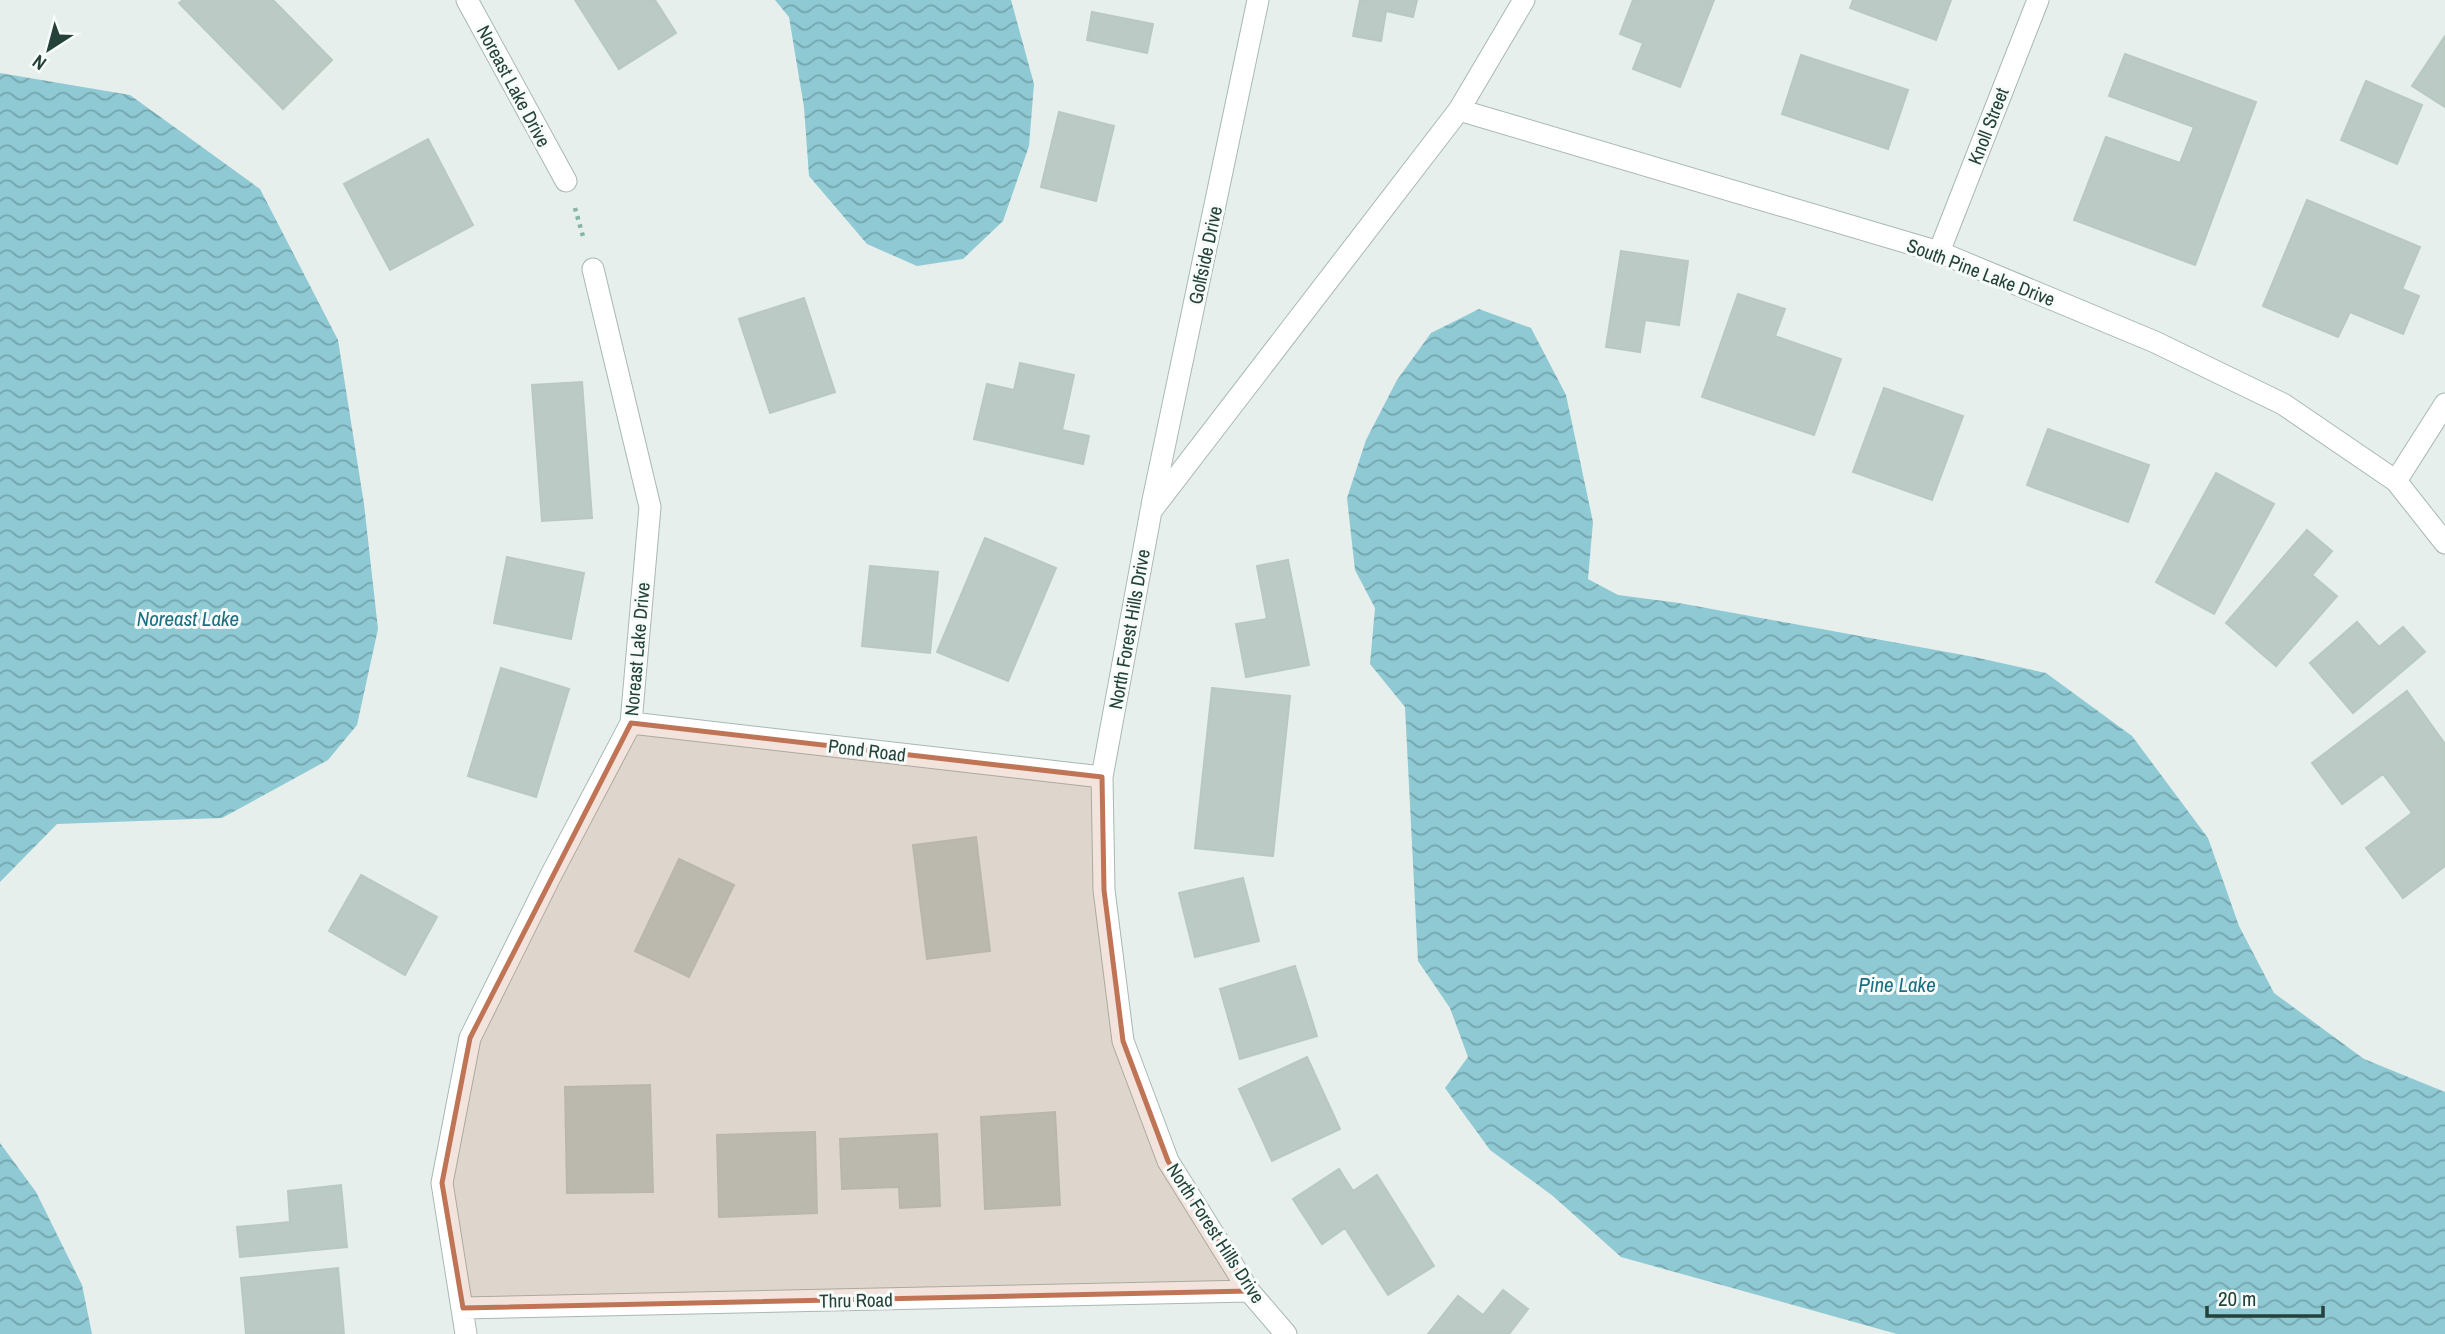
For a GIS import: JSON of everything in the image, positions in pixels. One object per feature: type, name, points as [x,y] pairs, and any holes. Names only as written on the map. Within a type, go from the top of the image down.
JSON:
[{"type":"street","name":"Noreast Lake Drive","points":[[467,0],[566,181]]},
{"type":"street","name":"Golfside Drive","points":[[1151,510],[1258,0]]},
{"type":"street","name":"North Forest Hills Drive","points":[[1286,1334],[1250,1291],[1168,1161],[1123,1041],[1104,890],[1102,777],[1151,510],[1459,110],[1524,0]]},
{"type":"street","name":"Knoll Street","points":[[1939,252],[2038,0]]},
{"type":"street","name":"South Pine Lake Drive","points":[[1459,110],[1939,252],[2155,342],[2283,404],[2396,481],[2445,543]]},
{"type":"street","name":"Noreast Lake Drive","points":[[466,1334],[442,1183],[470,1038],[631,723],[650,507],[593,269]]},
{"type":"street","points":[[2396,481],[2445,404]]},
{"type":"street","name":"Pond Road","points":[[631,723],[1102,777]]},
{"type":"street","name":"Thru Road","points":[[463,1308],[1250,1291]]},
{"type":"path","points":[[566,181],[593,269]]},
{"type":"highlighted area","points":[[631,723],[1102,777],[1104,890],[1123,1041],[1168,1161],[1249,1291],[463,1308],[442,1183],[470,1038]]},
{"type":"water","points":[[775,0],[1011,0],[1034,84],[1029,146],[1003,221],[963,259],[917,266],[867,244],[809,176],[804,107],[789,17]]},
{"type":"water","name":"Noreast Lake","points":[[0,73],[130,95],[260,189],[338,340],[364,504],[378,629],[357,725],[328,760],[222,818],[57,824],[0,882]]},
{"type":"water","name":"Pine Lake","points":[[1479,309],[1531,328],[1566,395],[1593,522],[1588,579],[1618,595],[1679,603],[1974,657],[2046,673],[2132,736],[2208,838],[2239,926],[2274,993],[2364,1059],[2445,1092],[2445,1334],[1897,1334],[1621,1257],[1553,1196],[1490,1150],[1445,1088],[1468,1057],[1450,1008],[1418,961],[1405,707],[1370,664],[1375,608],[1355,570],[1347,498],[1366,440],[1397,380],[1431,333]]},
{"type":"water","points":[[0,1143],[36,1192],[82,1285],[92,1334],[0,1334]]},
{"type":"building","points":[[183,0],[273,0],[332,60],[283,109],[179,3]]},
{"type":"building","points":[[575,0],[655,0],[676,33],[619,69]]},
{"type":"building","points":[[1360,0],[1417,0],[1413,17],[1386,11],[1381,41],[1353,36]]},
{"type":"building","points":[[1633,0],[1714,0],[1680,87],[1633,69],[1643,43],[1620,34]]},
{"type":"building","points":[[1853,0],[1951,0],[1936,40],[1850,8]]},
{"type":"building","points":[[1092,12],[1153,24],[1147,53],[1087,40]]},
{"type":"building","points":[[2445,36],[2445,107],[2412,86]]},
{"type":"building","points":[[2125,54],[2256,102],[2195,265],[2074,220],[2106,137],[2180,163],[2194,127],[2109,96]]},
{"type":"building","points":[[1801,55],[1908,90],[1888,149],[1782,114]]},
{"type":"building","points":[[2366,81],[2422,105],[2397,164],[2341,140]]},
{"type":"building","points":[[1059,112],[1114,126],[1096,201],[1041,187]]},
{"type":"building","points":[[428,139],[473,225],[390,270],[344,184]]},
{"type":"building","points":[[2307,200],[2420,247],[2402,289],[2419,296],[2403,334],[2350,312],[2338,337],[2263,306]]},
{"type":"building","points":[[1621,251],[1688,261],[1679,325],[1645,320],[1640,352],[1606,347]]},
{"type":"building","points":[[1738,294],[1785,309],[1775,336],[1841,359],[1814,435],[1702,397]]},
{"type":"building","points":[[804,298],[835,392],[770,413],[739,319]]},
{"type":"building","points":[[1020,363],[1074,375],[1062,430],[1089,436],[1083,464],[974,439],[987,384],[1014,390]]},
{"type":"building","points":[[582,382],[592,518],[542,521],[532,385]]},
{"type":"building","points":[[1884,388],[1963,416],[1932,500],[1853,472]]},
{"type":"building","points":[[2048,429],[2149,465],[2128,522],[2027,485]]},
{"type":"building","points":[[2216,473],[2274,504],[2214,614],[2156,582]]},
{"type":"building","points":[[2307,530],[2332,551],[2312,575],[2337,596],[2276,666],[2226,623]]},
{"type":"building","points":[[985,538],[1056,568],[1008,681],[937,652]]},
{"type":"building","points":[[507,557],[584,573],[571,639],[494,623]]},
{"type":"building","points":[[1288,560],[1309,665],[1246,677],[1236,624],[1267,619],[1257,566]]},
{"type":"building","points":[[870,566],[938,572],[930,653],[862,646]]},
{"type":"building","points":[[2357,622],[2379,647],[2403,627],[2425,652],[2353,713],[2310,663]]},
{"type":"building","points":[[501,668],[569,689],[536,797],[468,776]]},
{"type":"building","points":[[1212,688],[1290,696],[1273,856],[1195,848]]},
{"type":"building","points":[[2407,691],[2445,744],[2445,866],[2403,898],[2366,848],[2412,813],[2383,774],[2342,804],[2312,763]]},
{"type":"building","points":[[976,837],[990,951],[927,959],[913,845]]},
{"type":"building","points":[[679,859],[734,885],[689,977],[635,951]]},
{"type":"building","points":[[361,875],[437,917],[405,975],[329,931]]},
{"type":"building","points":[[1243,878],[1259,941],[1195,957],[1179,893]]},
{"type":"building","points":[[1295,966],[1317,1036],[1240,1059],[1220,989]]},
{"type":"building","points":[[1307,1057],[1340,1129],[1272,1161],[1239,1089]]},
{"type":"building","points":[[650,1085],[653,1192],[567,1193],[565,1087]]},
{"type":"building","points":[[1055,1112],[1060,1205],[985,1209],[981,1117]]},
{"type":"building","points":[[815,1132],[817,1213],[719,1217],[717,1135]]},
{"type":"building","points":[[937,1134],[940,1206],[900,1208],[899,1187],[842,1189],[840,1139]]},
{"type":"building","points":[[1339,1169],[1353,1191],[1377,1175],[1434,1266],[1388,1295],[1345,1228],[1322,1244],[1293,1199]]},
{"type":"building","points":[[341,1185],[347,1247],[240,1257],[237,1227],[290,1222],[288,1191]]},
{"type":"building","points":[[338,1268],[344,1334],[246,1334],[241,1278]]},
{"type":"building","points":[[1503,1290],[1528,1309],[1509,1334],[1428,1334],[1458,1296],[1483,1315]]}]
